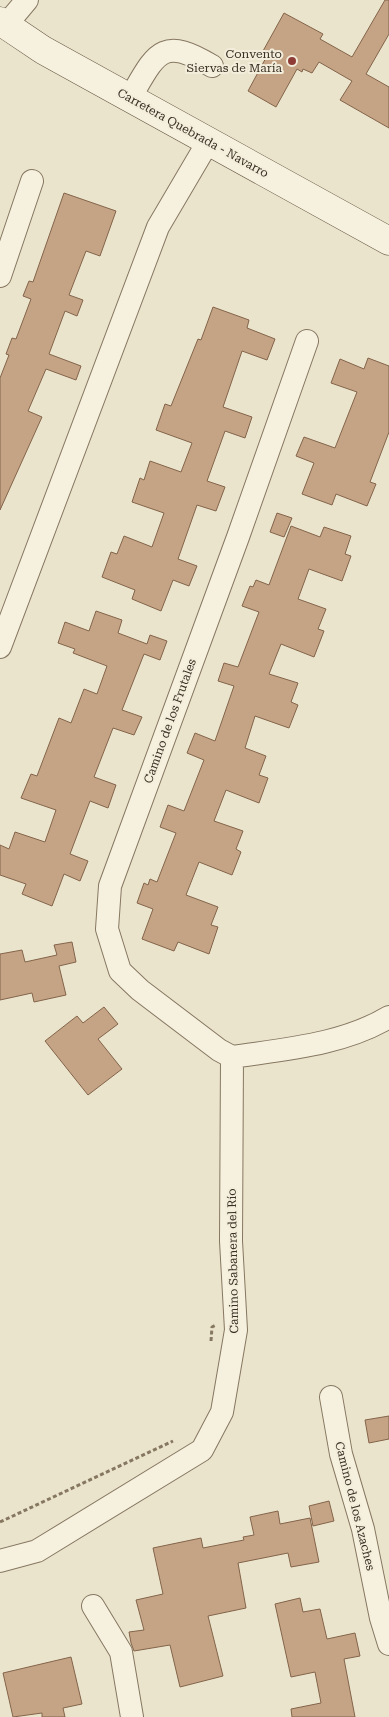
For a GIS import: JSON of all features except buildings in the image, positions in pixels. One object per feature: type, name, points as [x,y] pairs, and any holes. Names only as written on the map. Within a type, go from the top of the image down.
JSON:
[{"type":"street","points":[[3,23],[27,0]]},
{"type":"street","name":"Carretera Quebrada - Navarro","points":[[3,23],[42,50],[389,241]]},
{"type":"street","points":[[130,98],[151,64],[173,49],[186,51],[212,66]]},
{"type":"street","points":[[0,647],[158,228],[208,142]]},
{"type":"street","points":[[0,276],[32,181]]},
{"type":"street","name":"Camino de los Frutales","points":[[232,1057],[219,1050],[140,990],[120,971],[107,929],[110,886],[238,537],[307,341]]},
{"type":"street","points":[[232,1057],[320,1044],[377,1024],[389,1017]]},
{"type":"street","name":"Camino Sabanera del Río","points":[[0,1561],[37,1551],[202,1450],[222,1412],[236,1330],[231,1241],[232,1057]]},
{"type":"street","name":"Camino de los Azaches","points":[[331,1397],[341,1454],[363,1529],[381,1618],[389,1644]]},
{"type":"street","points":[[93,1606],[121,1652],[132,1717]]},
{"type":"path","points":[[210,1345],[212,1327],[235,1313]]},
{"type":"path","points":[[0,1522],[178,1438]]},
{"type":"place","name":"Convento Siervas de María","points":[[292,61]]}]
